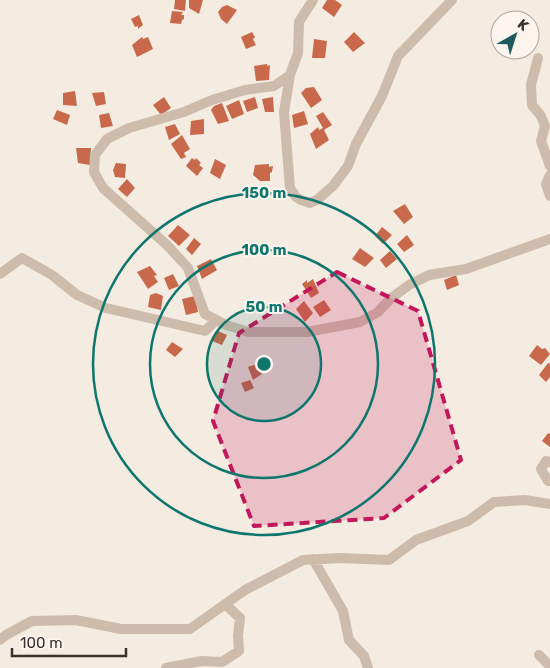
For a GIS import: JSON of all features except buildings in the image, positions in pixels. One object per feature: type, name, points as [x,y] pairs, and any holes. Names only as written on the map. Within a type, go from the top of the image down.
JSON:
[{"type":"street","points":[[313,0],[299,22],[298,53],[290,75],[284,112],[290,188],[296,197],[310,203],[317,200],[333,186],[348,166],[356,144],[382,96],[398,56],[452,0]]},
{"type":"street","points":[[538,60],[532,85],[532,105],[541,116],[545,126],[541,141],[550,166]]},
{"type":"street","points":[[290,75],[274,86],[245,90],[184,112],[129,128],[106,139],[95,155],[94,172],[103,188],[167,245],[188,268],[193,287],[205,314],[226,326],[249,332],[307,332],[360,322],[378,312],[390,299],[409,285],[430,276],[466,269],[550,239]]},
{"type":"street","points":[[550,175],[546,184],[550,196]]},
{"type":"street","points":[[0,274],[22,258],[52,275],[78,295],[106,308],[205,331],[216,320]]},
{"type":"street","points":[[550,462],[546,461],[541,468],[550,481]]},
{"type":"street","points":[[0,640],[32,621],[76,620],[121,629],[190,629],[245,590],[303,560],[340,558],[389,560],[416,540],[468,521],[494,502],[525,500],[550,504]]},
{"type":"street","points":[[313,560],[342,611],[349,640],[364,656],[368,668]]},
{"type":"street","points":[[166,668],[202,661],[222,662],[238,651],[240,618],[225,604]]},
{"type":"street","points":[[539,655],[550,666]]},
{"type":"highlighted area","points":[[337,272],[418,311],[461,460],[384,518],[254,526],[213,421],[239,333]]}]
